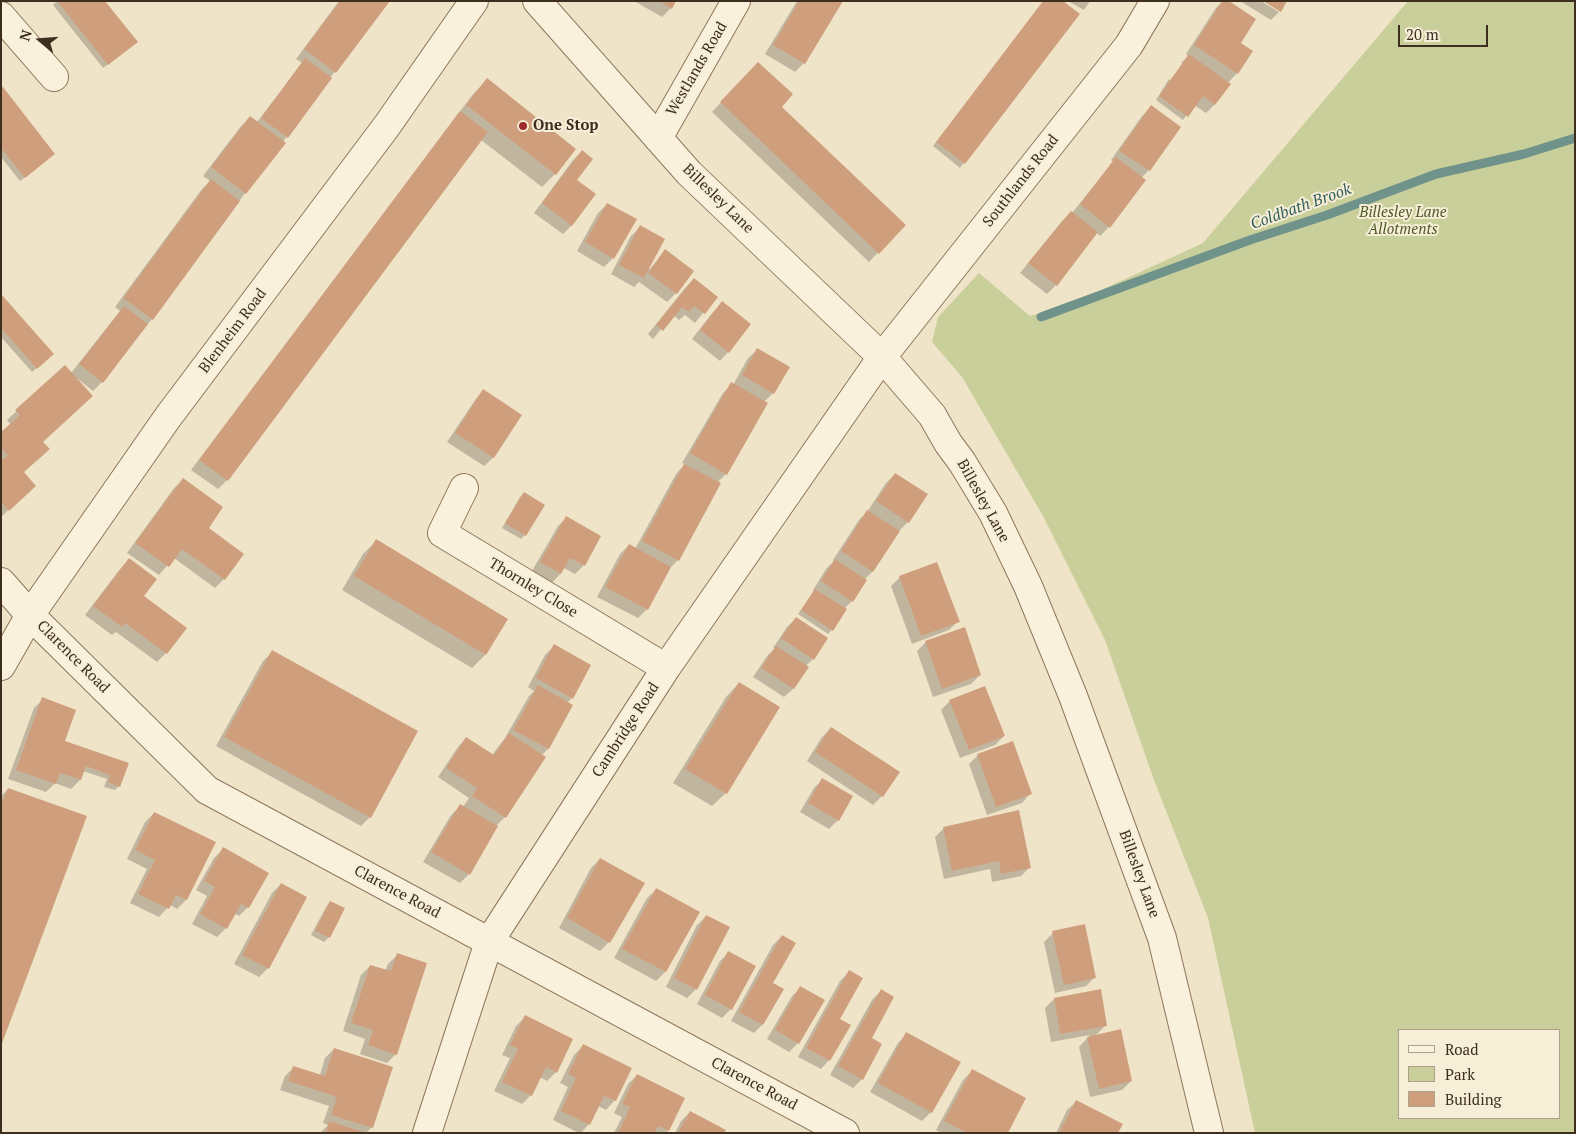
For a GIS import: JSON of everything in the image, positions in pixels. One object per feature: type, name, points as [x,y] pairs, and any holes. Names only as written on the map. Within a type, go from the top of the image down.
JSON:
[{"type":"street","name":"Blenheim Road","points":[[1,666],[30,615],[168,417],[386,127],[474,1]]},
{"type":"street","name":"Billesley Lane","points":[[537,1],[690,172],[882,357],[932,416],[993,513],[1028,586],[1073,696],[1162,938],[1209,1133]]},
{"type":"street","name":"Westlands Road","points":[[658,138],[736,1]]},
{"type":"street","name":"Southlands Road","points":[[882,357],[1129,45],[1155,1]]},
{"type":"street","points":[[4,25],[54,77]]},
{"type":"street","name":"Cambridge Road","points":[[426,1133],[489,942],[666,668],[882,357]]},
{"type":"street","name":"Thornley Close","points":[[464,488],[442,533],[666,668]]},
{"type":"street","name":"Clarence Road","points":[[1,582],[30,615],[207,790],[845,1133]]},
{"type":"green space","name":"Billesley Lane Allotments","points":[[1408,1],[1575,1],[1575,1133],[1255,1133],[1208,918],[1154,780],[1105,640],[1043,516],[962,377],[932,342],[938,317],[979,273],[1030,316],[1071,304],[1203,243]]},
{"type":"building","points":[[57,1],[105,1],[138,42],[108,65]]},
{"type":"building","points":[[340,1],[390,1],[336,73],[304,49]]},
{"type":"building","points":[[659,1],[676,1],[672,9]]},
{"type":"building","points":[[799,1],[843,1],[805,64],[773,45]]},
{"type":"building","points":[[1043,1],[1063,1],[1080,14],[965,164],[936,142]]},
{"type":"building","points":[[1222,1],[1229,1],[1256,19],[1241,43],[1253,51],[1238,74],[1194,45]]},
{"type":"building","points":[[1263,1],[1287,1],[1281,12]]},
{"type":"building","points":[[1189,54],[1231,84],[1215,105],[1203,96],[1188,117],[1159,96]]},
{"type":"building","points":[[305,58],[332,78],[288,138],[261,118]]},
{"type":"building","points":[[758,62],[793,94],[782,107],[906,225],[879,254],[720,102]]},
{"type":"building","points":[[487,78],[576,149],[556,175],[466,105]]},
{"type":"building","points":[[3,87],[55,154],[25,178],[1,148],[1,88]]},
{"type":"building","points":[[1151,105],[1181,127],[1150,171],[1119,151]]},
{"type":"building","points":[[460,111],[488,132],[228,481],[199,460]]},
{"type":"building","points":[[250,116],[286,143],[246,194],[211,167]]},
{"type":"building","points":[[582,150],[593,159],[577,180],[596,194],[572,226],[542,203]]},
{"type":"building","points":[[1116,157],[1146,180],[1110,228],[1080,204]]},
{"type":"building","points":[[211,179],[240,201],[153,320],[123,298]]},
{"type":"building","points":[[607,203],[637,219],[614,259],[585,242]]},
{"type":"building","points":[[1071,211],[1098,232],[1057,286],[1028,263]]},
{"type":"building","points":[[640,225],[665,239],[644,278],[619,265]]},
{"type":"building","points":[[665,249],[694,271],[677,294],[648,273]]},
{"type":"building","points":[[694,278],[718,297],[705,314],[694,306],[689,312],[682,307],[663,331],[656,325]]},
{"type":"building","points":[[1,294],[54,354],[37,369],[1,328]]},
{"type":"building","points":[[722,301],[751,324],[729,353],[700,330]]},
{"type":"building","points":[[124,306],[148,324],[103,383],[79,364]]},
{"type":"building","points":[[757,348],[790,367],[774,394],[742,375]]},
{"type":"building","points":[[65,365],[93,396],[43,442],[50,449],[24,472],[36,486],[9,511],[1,502],[1,461],[8,455],[1,448],[1,432],[20,415],[15,410]]},
{"type":"building","points":[[731,382],[768,403],[727,475],[690,453]]},
{"type":"building","points":[[483,389],[522,415],[494,458],[455,433]]},
{"type":"building","points":[[684,464],[721,483],[679,561],[642,541]]},
{"type":"building","points":[[895,473],[928,494],[909,523],[876,501]]},
{"type":"building","points":[[183,478],[223,507],[209,528],[244,554],[225,580],[182,549],[169,567],[135,543]]},
{"type":"building","points":[[524,492],[545,505],[526,536],[505,523]]},
{"type":"building","points":[[867,510],[900,531],[873,572],[841,551]]},
{"type":"building","points":[[566,516],[601,536],[585,566],[570,558],[561,574],[540,562]]},
{"type":"building","points":[[376,539],[508,619],[486,655],[354,576]]},
{"type":"building","points":[[629,544],[671,567],[648,610],[605,587]]},
{"type":"building","points":[[129,558],[157,579],[144,596],[187,628],[167,654],[125,623],[122,627],[93,606]]},
{"type":"building","points":[[835,559],[867,580],[853,602],[821,581]]},
{"type":"building","points":[[937,562],[960,622],[921,636],[899,576]]},
{"type":"building","points":[[815,589],[847,609],[833,631],[801,610]]},
{"type":"building","points":[[796,617],[828,638],[814,660],[781,638]]},
{"type":"building","points":[[965,627],[981,675],[942,689],[925,641]]},
{"type":"building","points":[[554,644],[591,665],[573,699],[536,678]]},
{"type":"building","points":[[776,646],[809,667],[794,689],[761,668]]},
{"type":"building","points":[[272,650],[418,731],[371,818],[224,737]]},
{"type":"building","points":[[739,682],[780,707],[727,794],[685,769]]},
{"type":"building","points":[[538,685],[573,705],[549,749],[513,730]]},
{"type":"building","points":[[985,686],[1005,736],[969,750],[949,700]]},
{"type":"building","points":[[42,697],[76,710],[65,741],[129,763],[120,787],[108,782],[110,775],[86,766],[81,780],[60,773],[56,784],[16,770]]},
{"type":"building","points":[[831,727],[900,772],[883,797],[815,752]]},
{"type":"building","points":[[509,733],[546,757],[506,818],[472,796],[477,788],[446,768],[466,737],[494,755]]},
{"type":"building","points":[[1013,741],[1032,794],[996,807],[977,754]]},
{"type":"building","points":[[822,778],[853,796],[839,821],[808,803]]},
{"type":"building","points":[[8,788],[87,816],[1,1046],[1,804]]},
{"type":"building","points":[[460,804],[498,826],[470,875],[431,852]]},
{"type":"building","points":[[1019,810],[1031,868],[1001,874],[999,861],[952,871],[943,827]]},
{"type":"building","points":[[154,812],[216,842],[187,900],[176,895],[169,909],[138,894],[155,860],[135,850]]},
{"type":"building","points":[[223,847],[269,873],[249,908],[241,904],[227,929],[200,914],[215,887],[204,881]]},
{"type":"building","points":[[600,858],[645,883],[610,943],[567,918]]},
{"type":"building","points":[[281,883],[307,897],[269,969],[242,955]]},
{"type":"building","points":[[656,888],[700,912],[666,972],[622,949]]},
{"type":"building","points":[[330,901],[345,908],[330,938],[315,931]]},
{"type":"building","points":[[706,915],[730,927],[697,990],[674,978]]},
{"type":"building","points":[[1085,924],[1096,978],[1064,985],[1052,931]]},
{"type":"building","points":[[782,935],[796,943],[773,983],[784,989],[763,1025],[739,1012]]},
{"type":"building","points":[[728,951],[756,966],[732,1010],[705,995]]},
{"type":"building","points":[[397,953],[427,963],[397,1055],[368,1045],[373,1030],[351,1023],[370,965],[391,971]]},
{"type":"building","points":[[849,970],[863,978],[840,1019],[851,1025],[830,1061],[806,1048]]},
{"type":"building","points":[[800,986],[825,1000],[799,1044],[775,1030]]},
{"type":"building","points":[[881,989],[894,997],[872,1038],[882,1044],[863,1080],[838,1066]]},
{"type":"building","points":[[1101,989],[1107,1026],[1060,1034],[1054,998]]},
{"type":"building","points":[[525,1015],[573,1039],[557,1073],[546,1067],[532,1096],[502,1082],[518,1049],[510,1045]]},
{"type":"building","points":[[1121,1029],[1132,1081],[1099,1089],[1087,1037]]},
{"type":"building","points":[[906,1032],[961,1062],[932,1113],[878,1083]]},
{"type":"building","points":[[583,1044],[632,1068],[616,1101],[604,1096],[590,1125],[561,1111],[576,1078],[568,1074]]},
{"type":"building","points":[[334,1048],[393,1067],[373,1128],[331,1115],[337,1097],[288,1081],[293,1066],[325,1076]]},
{"type":"building","points":[[972,1069],[1026,1098],[1008,1133],[967,1133],[944,1121]]},
{"type":"building","points":[[637,1074],[685,1098],[669,1131],[658,1126],[655,1133],[618,1133],[630,1107],[622,1104]]},
{"type":"building","points":[[1076,1100],[1123,1124],[1118,1133],[1059,1133]]},
{"type":"building","points":[[690,1111],[726,1130],[724,1133],[678,1133]]},
{"type":"building","points":[[329,1121],[363,1132],[363,1133],[326,1133]]},
{"type":"waterway","name":"Coldbath Brook","points":[[1041,317],[1436,174],[1524,154],[1575,138]]},
{"type":"place","name":"One Stop","points":[[523,126]]}]
